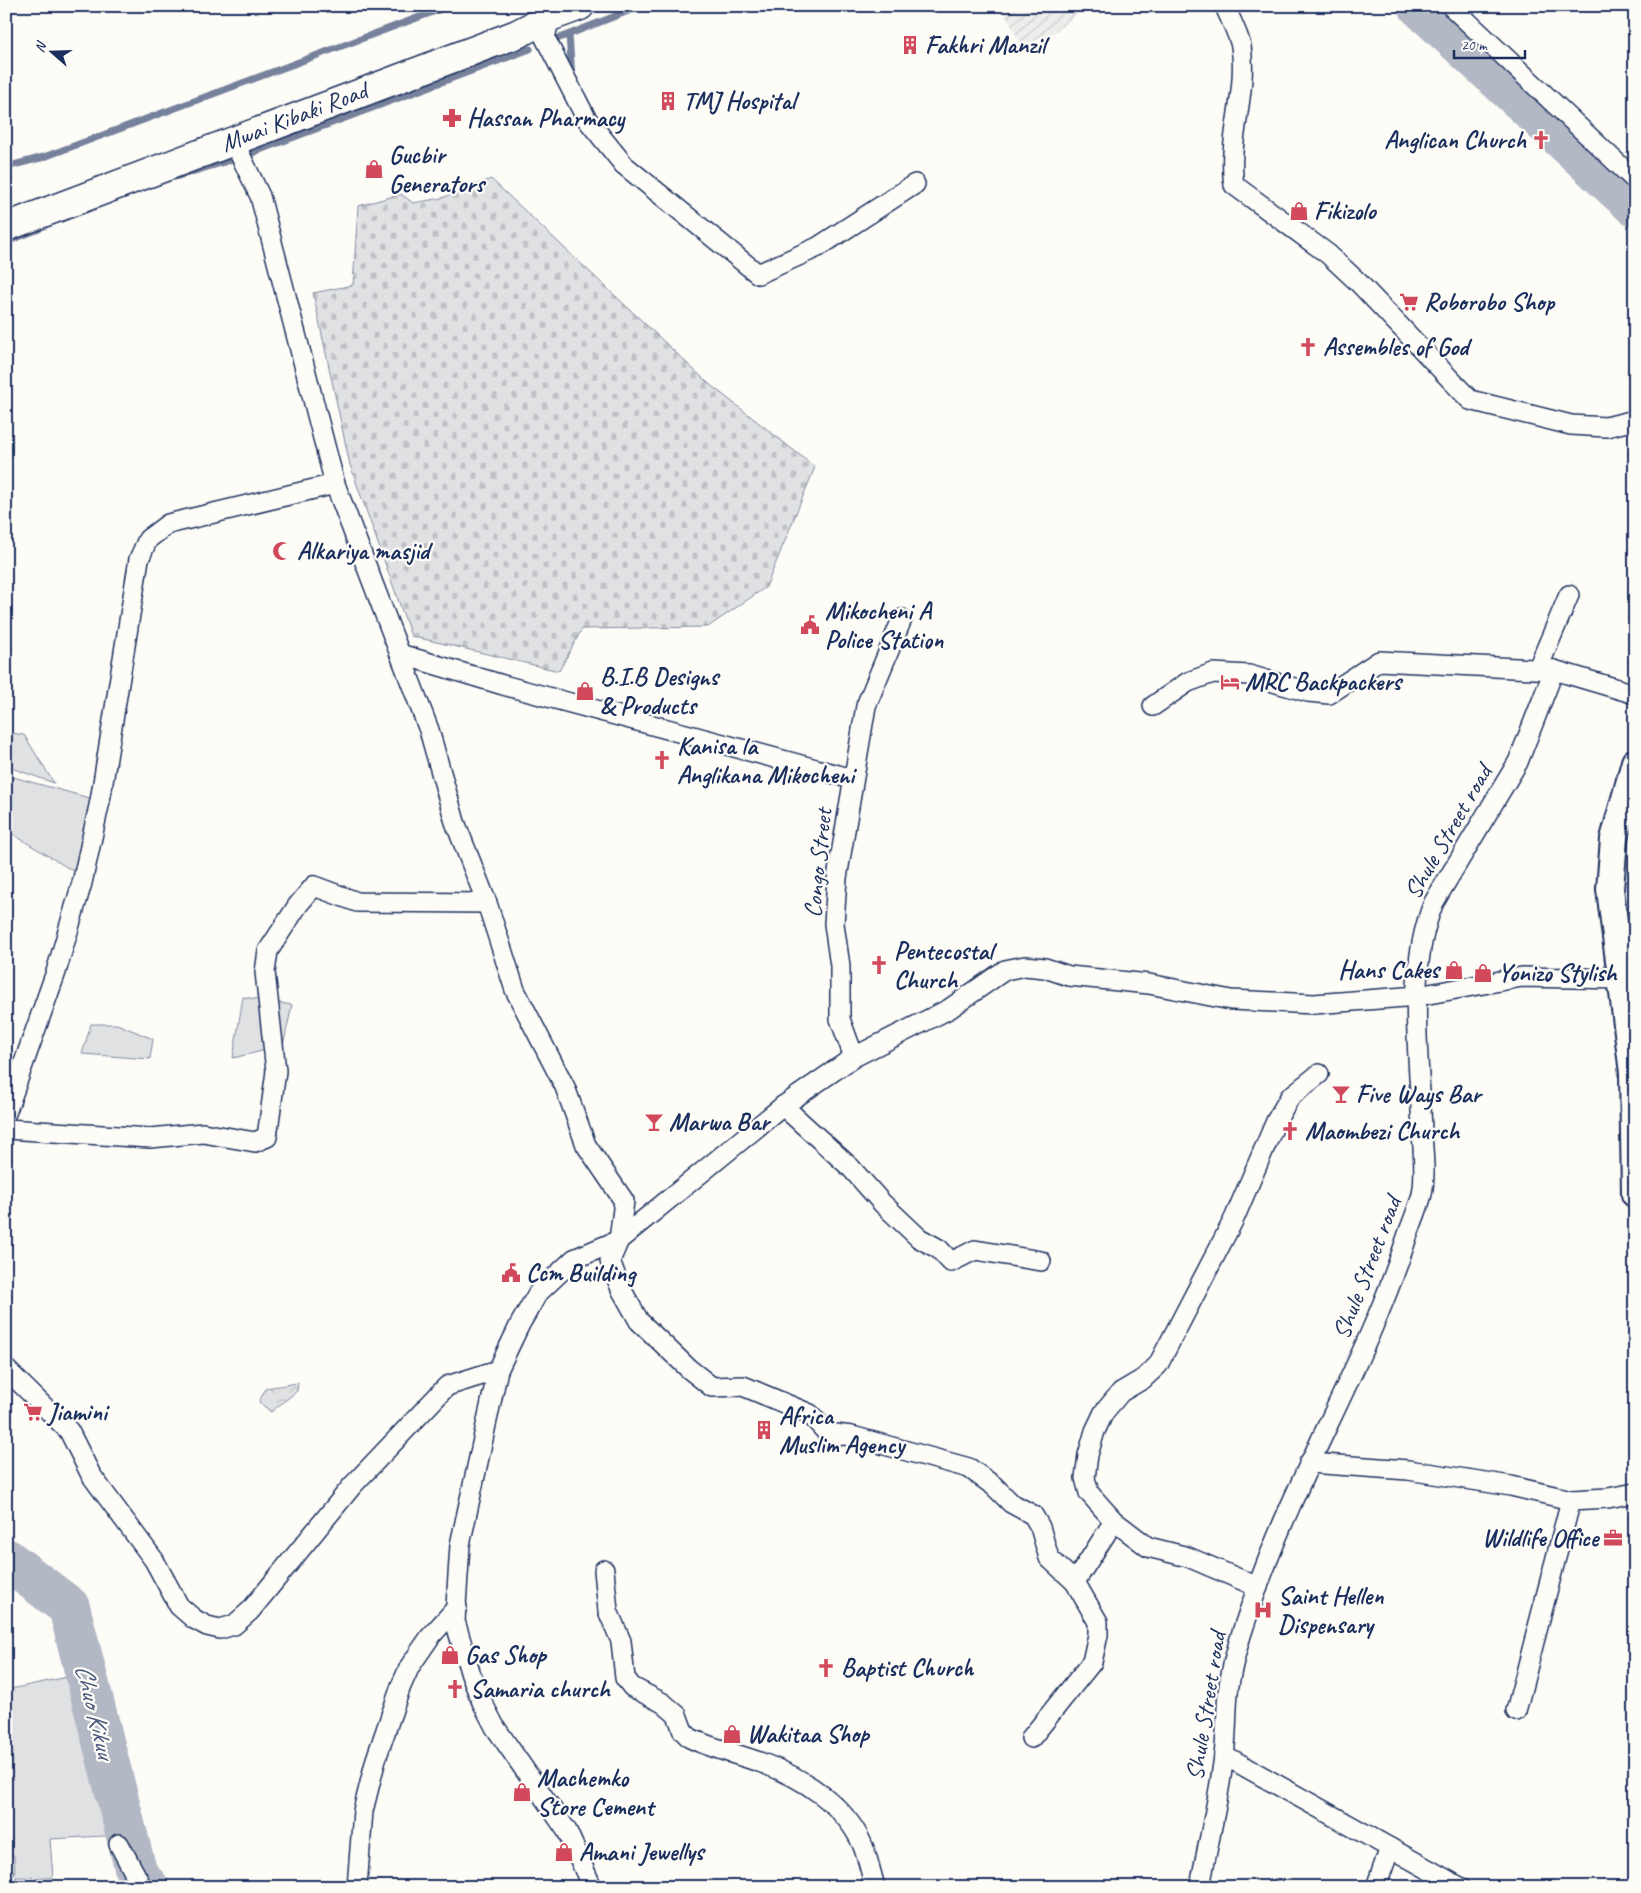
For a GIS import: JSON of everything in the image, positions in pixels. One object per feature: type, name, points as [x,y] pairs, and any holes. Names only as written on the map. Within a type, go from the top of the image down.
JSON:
[{"type":"main road","name":"Mwai Kibaki Road","points":[[6,227],[517,34],[549,12],[580,6]]},
{"type":"main road","points":[[1635,762],[1614,839],[1610,889],[1633,1073],[1635,1194]]},
{"type":"street","points":[[1226,6],[1240,46],[1241,93],[1231,167],[1234,185],[1328,254],[1358,282],[1470,400],[1571,425],[1606,427],[1635,420]]},
{"type":"street","points":[[1451,6],[1635,180]]},
{"type":"street","points":[[549,12],[545,38],[586,118],[624,165],[758,274],[818,247],[915,184]]},
{"type":"street","points":[[233,140],[260,196],[335,484],[429,730],[455,822],[487,903],[515,990],[565,1087],[586,1145],[624,1201],[619,1240],[610,1261],[621,1289],[639,1321],[689,1369],[712,1387],[743,1386],[810,1414],[827,1433],[852,1436],[969,1468],[994,1486],[1011,1503],[1033,1515],[1040,1527],[1049,1558],[1075,1582],[1098,1622],[1098,1635],[1092,1662],[1031,1738]]},
{"type":"street","points":[[6,1113],[56,972],[82,883],[100,801],[138,559],[148,539],[168,524],[335,484]]},
{"type":"street","name":"Shule Street road","points":[[1200,1887],[1224,1755],[1229,1691],[1243,1631],[1258,1587],[1308,1463],[1359,1360],[1386,1296],[1422,1194],[1423,1149],[1418,1065],[1418,996],[1419,953],[1424,925],[1434,902],[1518,762],[1569,595]]},
{"type":"street","name":"Congo Street","points":[[854,1058],[840,1019],[840,966],[834,924],[837,878],[866,706],[902,619]]},
{"type":"street","points":[[400,654],[503,685],[853,780]]},
{"type":"street","points":[[1153,706],[1188,682],[1212,673],[1250,675],[1308,692],[1329,694],[1379,661],[1546,669],[1635,694]]},
{"type":"street","points":[[6,1129],[150,1138],[203,1133],[255,1142],[264,1139],[267,1137],[276,1071],[265,972],[268,951],[298,905],[314,886],[357,902],[487,903]]},
{"type":"street","points":[[592,1887],[566,1831],[495,1727],[482,1702],[470,1675],[456,1621],[460,1545],[498,1370],[520,1324],[538,1293],[574,1259],[619,1240],[783,1106],[854,1058],[949,1009],[1005,970],[1025,966],[1044,968],[1069,976],[1149,984],[1231,1000],[1314,1004],[1418,996],[1522,977],[1621,978]]},
{"type":"street","points":[[1258,1587],[1188,1557],[1148,1547],[1114,1521],[1089,1493],[1084,1478],[1088,1454],[1095,1431],[1104,1412],[1121,1392],[1142,1379],[1158,1365],[1234,1220],[1276,1121],[1290,1097],[1319,1074]]},
{"type":"street","points":[[783,1106],[852,1168],[882,1203],[919,1238],[939,1249],[951,1262],[975,1250],[1041,1261]]},
{"type":"street","points":[[6,1369],[69,1430],[91,1475],[154,1560],[179,1606],[194,1619],[207,1626],[220,1629],[234,1625],[250,1611],[352,1486],[447,1386],[498,1370]]},
{"type":"street","points":[[1308,1463],[1408,1470],[1511,1486],[1571,1500],[1608,1498],[1635,1493]]},
{"type":"street","points":[[1516,1711],[1571,1500]]},
{"type":"street","points":[[1075,1582],[1114,1521]]},
{"type":"street","points":[[604,1570],[608,1611],[621,1641],[625,1678],[632,1686],[664,1703],[677,1715],[683,1731],[690,1738],[765,1764],[811,1786],[846,1818],[860,1840],[875,1887]]},
{"type":"street","points":[[357,1887],[363,1810],[376,1759],[401,1686],[410,1666],[430,1637],[457,1606]]},
{"type":"street","points":[[1224,1755],[1460,1887]]},
{"type":"street","points":[[119,1844],[142,1887]]},
{"type":"street","points":[[1376,1887],[1390,1848]]},
{"type":"shaded area","points":[[1001,6],[1087,6],[1055,32],[1022,46]]},
{"type":"green space","points":[[491,179],[708,383],[815,467],[766,587],[708,627],[582,629],[559,671],[411,636],[350,465],[313,293],[353,285],[358,206],[401,194],[413,203],[442,198]]},
{"type":"green space","points":[[6,732],[24,735],[54,783],[6,766]]},
{"type":"green space","points":[[6,775],[100,801],[73,871],[6,830]]},
{"type":"green space","points":[[243,997],[292,1005],[283,1046],[233,1058]]},
{"type":"green space","points":[[91,1024],[117,1024],[153,1039],[150,1059],[82,1054]]},
{"type":"green space","points":[[298,1383],[297,1391],[271,1412],[259,1402],[266,1388]]},
{"type":"green space","points":[[6,1546],[25,1580],[6,1574]]},
{"type":"green space","points":[[86,1673],[122,1835],[50,1839],[53,1878],[16,1877],[20,1887],[6,1887],[6,1867],[10,1866],[15,1874],[14,1856],[6,1856],[6,1690]]},
{"type":"waterway","points":[[6,167],[44,157],[449,6]]},
{"type":"waterway","points":[[557,39],[641,6]]},
{"type":"waterway","points":[[1419,6],[1635,206]]},
{"type":"waterway","points":[[569,35],[572,77]]},
{"type":"waterway","points":[[175,177],[241,157],[530,49]]},
{"type":"waterway","points":[[6,242],[39,229]]},
{"type":"waterway","name":"Chuo Kikuu","points":[[6,1559],[69,1607],[137,1875],[148,1887]]},
{"type":"place","name":"Fakhri Manzil","points":[[910,45]]},
{"type":"place","name":"TMJ Hospital","points":[[668,101]]},
{"type":"place","name":"Hassan Pharmacy","points":[[452,118]]},
{"type":"place","name":"Anglican Church","points":[[1541,140]]},
{"type":"place","name":"Gucbir Generators","points":[[374,169]]},
{"type":"place","name":"Fikizolo","points":[[1299,211]]},
{"type":"place","name":"Roborobo Shop","points":[[1409,302]]},
{"type":"place","name":"Assembles of God","points":[[1308,347]]},
{"type":"place","name":"Alkariya masjid","points":[[282,551]]},
{"type":"place","name":"Mikocheni A Police Station","points":[[810,625]]},
{"type":"place","name":"MRC Backpackers","points":[[1230,682]]},
{"type":"place","name":"B.I.B Designs & Products","points":[[585,691]]},
{"type":"place","name":"Kanisa la Anglikana Mikocheni","points":[[662,760]]},
{"type":"place","name":"Pentecostal Church","points":[[879,965]]},
{"type":"place","name":"Hans Cakes","points":[[1454,970]]},
{"type":"place","name":"Yonizo Stylish","points":[[1483,973]]},
{"type":"place","name":"Five Ways Bar","points":[[1341,1094]]},
{"type":"place","name":"Marwa Bar","points":[[654,1122]]},
{"type":"place","name":"Maombezi Church","points":[[1290,1131]]},
{"type":"place","name":"Ccm Building","points":[[511,1273]]},
{"type":"place","name":"Jiamini","points":[[33,1412]]},
{"type":"place","name":"Africa Muslim Agency","points":[[764,1430]]},
{"type":"place","name":"Wildlife Office","points":[[1613,1538]]},
{"type":"place","name":"Saint Hellen Dispensary","points":[[1263,1610]]},
{"type":"place","name":"Gas Shop","points":[[450,1655]]},
{"type":"place","name":"Baptist Church","points":[[826,1668]]},
{"type":"place","name":"Samaria church","points":[[455,1689]]},
{"type":"place","name":"Wakitaa Shop","points":[[732,1734]]},
{"type":"place","name":"Machemko Store Cement","points":[[522,1792]]},
{"type":"place","name":"Amani Jewellys","points":[[564,1852]]}]
